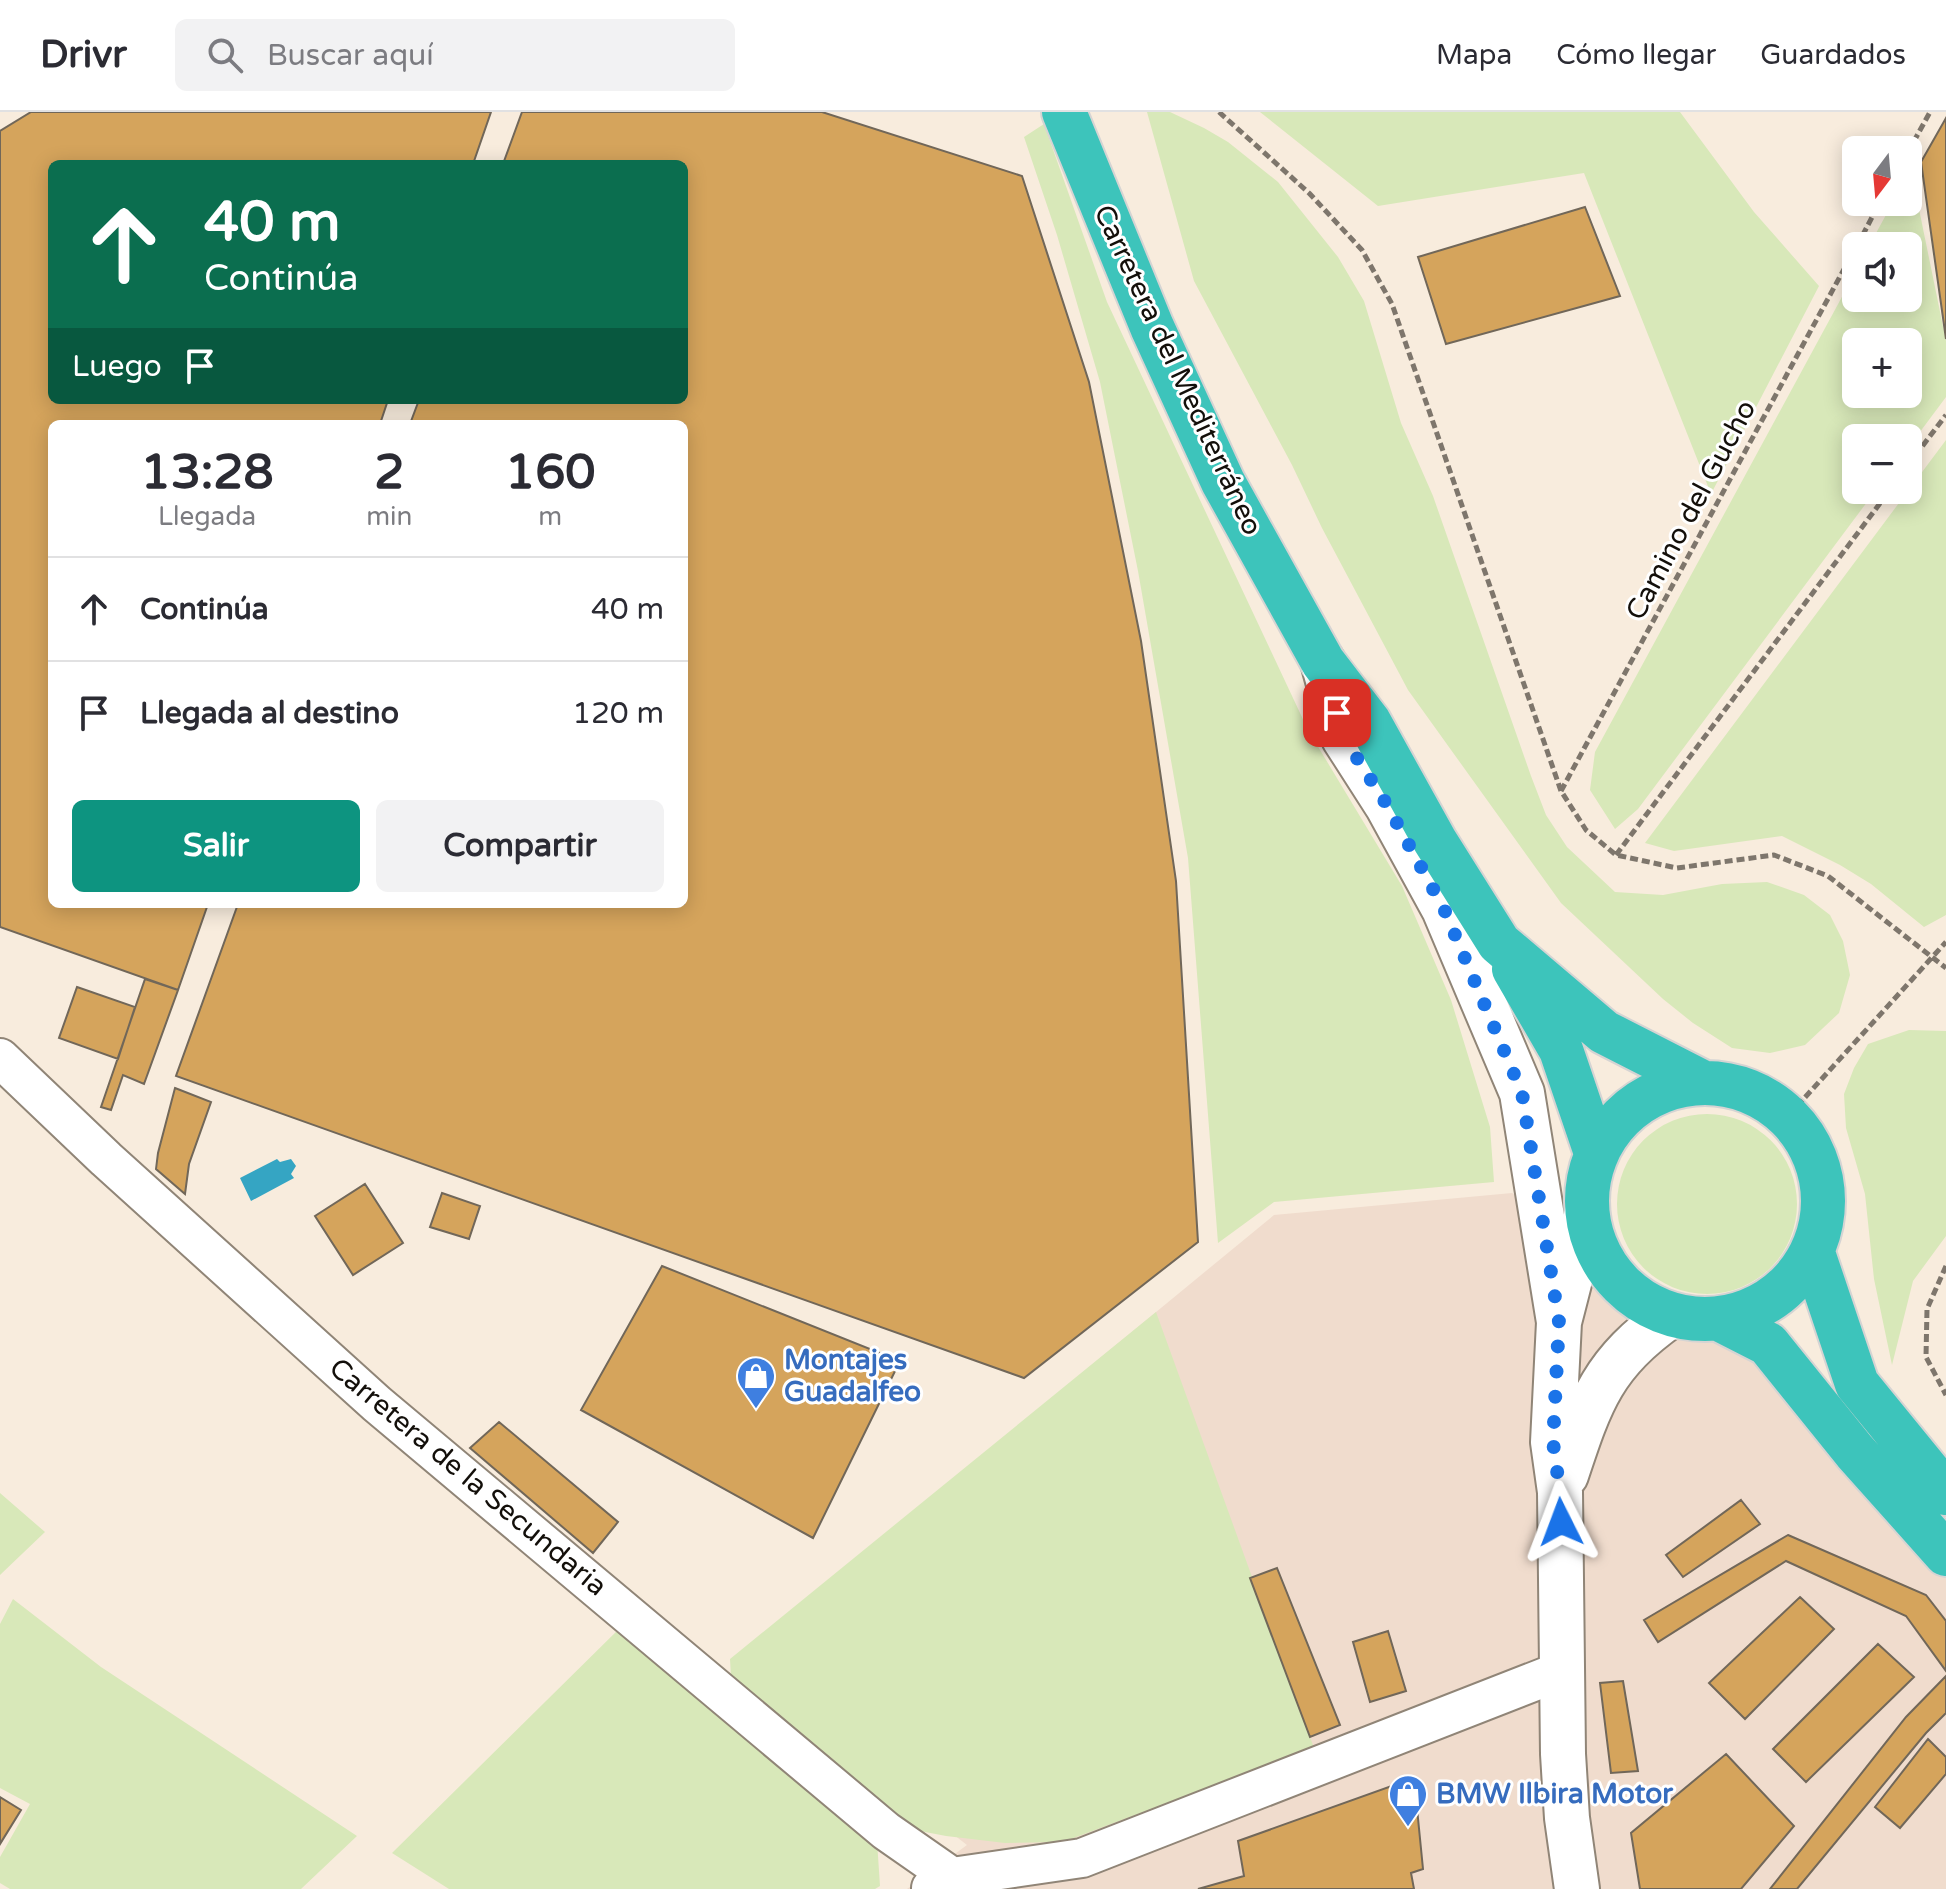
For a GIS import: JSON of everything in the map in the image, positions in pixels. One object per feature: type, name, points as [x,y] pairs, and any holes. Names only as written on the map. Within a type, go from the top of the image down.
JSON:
[{"type":"highway","name":"Carretera del Mediterráneo","points":[[1064,112],[1152,327],[1223,482],[1323,662],[1369,722],[1435,841],[1499,943],[1604,1032],[1702,1082]]},
{"type":"highway","points":[[1499,943],[1561,1050],[1596,1153]]},
{"type":"highway","points":[[1702,1082],[1734,1085],[1763,1097],[1789,1115],[1811,1145],[1823,1180],[1824,1217],[1813,1253],[1790,1285],[1757,1308],[1719,1319],[1695,1319],[1671,1315],[1639,1300],[1613,1277],[1595,1246],[1587,1213],[1587,1182],[1596,1153],[1613,1124],[1638,1102],[1669,1087],[1702,1082]]},
{"type":"highway","points":[[1813,1253],[1857,1384],[1946,1493]]},
{"type":"highway","points":[[1719,1319],[1768,1344],[1855,1452],[1946,1554]]},
{"type":"main road","points":[[1323,662],[1344,738],[1387,805],[1444,909],[1522,1093],[1559,1322]]},
{"type":"main road","points":[[1577,1889],[1567,1818],[1561,1671],[1560,1492],[1553,1442],[1559,1322],[1587,1213]]},
{"type":"main road","points":[[1560,1492],[1589,1406],[1618,1359],[1643,1335],[1671,1315]]},
{"type":"street","name":"Carretera de la Secundaria","points":[[0,1058],[106,1159],[377,1404],[886,1831],[940,1883]]},
{"type":"street","points":[[940,1883],[1082,1858],[1561,1671]]},
{"type":"path","points":[[1219,112],[1309,193],[1362,250],[1392,304],[1561,791],[1586,830],[1616,855],[1677,868],[1774,855],[1828,876],[1946,968]]},
{"type":"path","points":[[1917,136],[1930,112]]},
{"type":"path","name":"Camino del Gucho","points":[[1561,791],[1842,273]]},
{"type":"path","points":[[1922,447],[1946,415]]},
{"type":"path","points":[[1616,855],[1879,504]]},
{"type":"path","points":[[1789,1115],[1946,942]]},
{"type":"path","points":[[1946,1266],[1927,1309],[1926,1357],[1946,1395]]},
{"type":"shaded area","points":[[1512,1193],[1724,1328],[1856,1457],[1946,1576],[1946,1889],[907,1889],[967,1845],[811,1724],[738,1656],[1274,1215]]},
{"type":"green space","points":[[1147,112],[1170,112],[1204,128],[1228,142],[1278,182],[1338,257],[1364,301],[1401,423],[1433,496],[1531,776],[1546,815],[1567,847],[1615,892],[1663,895],[1722,884],[1767,882],[1804,895],[1830,915],[1843,941],[1850,975],[1839,1013],[1805,1045],[1770,1053],[1732,1048],[1663,999],[1561,903],[1408,690],[1194,281]]},
{"type":"green space","points":[[1260,112],[1680,112],[1754,212],[1819,286],[1711,494],[1584,173],[1378,206]]},
{"type":"green space","points":[[1044,124],[1107,302],[1308,730],[1402,886],[1451,1000],[1490,1127],[1494,1182],[1274,1202],[1218,1243],[1188,858],[1138,571],[1100,382],[1057,235],[1024,137]]},
{"type":"green space","points":[[1885,216],[1920,216],[1946,341],[1946,397],[1922,429],[1922,424],[1842,424],[1842,504],[1866,504],[1638,809],[1615,829],[1590,790],[1595,752],[1842,297],[1842,312],[1922,312],[1922,232],[1877,232]]},
{"type":"green space","points":[[1946,440],[1946,915],[1924,927],[1871,884],[1782,836],[1674,851],[1645,843],[1898,504],[1922,504],[1922,472]]},
{"type":"green space","points":[[1909,1030],[1946,1031],[1946,1236],[1913,1281],[1892,1365],[1874,1279],[1865,1194],[1846,1128],[1844,1094],[1868,1044]]},
{"type":"green space","points":[[1707,1114],[1741,1121],[1771,1140],[1790,1170],[1797,1204],[1790,1238],[1771,1268],[1741,1287],[1707,1294],[1673,1287],[1643,1268],[1624,1238],[1617,1204],[1624,1170],[1643,1140],[1673,1121]]},
{"type":"green space","points":[[1156,1312],[1314,1748],[1063,1842],[1005,1843],[920,1831],[898,1818],[731,1677],[730,1659]]},
{"type":"green space","points":[[0,1493],[45,1532],[0,1575]]},
{"type":"green space","points":[[13,1599],[101,1667],[357,1836],[301,1889],[10,1889],[0,1883],[0,1857],[30,1804],[0,1788],[0,1624]]},
{"type":"green space","points":[[623,1625],[877,1841],[880,1886],[875,1889],[449,1889],[392,1853]]},
{"type":"water","points":[[277,1159],[280,1162],[291,1159],[296,1166],[291,1174],[294,1178],[251,1201],[240,1178]]},
{"type":"building","points":[[31,112],[491,112],[474,160],[48,160],[48,404],[387,404],[381,420],[48,420],[48,908],[207,908],[178,990],[0,927],[0,131]]},
{"type":"building","points":[[522,112],[822,112],[1022,176],[1089,382],[1141,641],[1176,881],[1198,1242],[1024,1378],[176,1076],[237,908],[688,908],[688,420],[412,420],[418,404],[688,404],[688,160],[504,160]]},
{"type":"building","points":[[1946,118],[1946,339],[1922,169],[1922,160]]},
{"type":"building","points":[[1585,207],[1620,296],[1446,344],[1418,257]]},
{"type":"building","points":[[145,979],[178,990],[144,1084],[123,1075],[111,1110],[101,1107]]},
{"type":"building","points":[[77,987],[135,1007],[118,1059],[59,1038]]},
{"type":"building","points":[[175,1088],[211,1102],[189,1164],[185,1194],[156,1169]]},
{"type":"building","points":[[365,1184],[403,1243],[353,1275],[315,1216]]},
{"type":"building","points":[[442,1193],[480,1206],[469,1239],[430,1227]]},
{"type":"building","points":[[662,1266],[900,1361],[813,1538],[581,1410]]},
{"type":"building","points":[[499,1422],[618,1522],[593,1553],[470,1448]]},
{"type":"building","points":[[1741,1500],[1760,1524],[1683,1577],[1666,1555]]},
{"type":"building","points":[[1788,1535],[1926,1595],[1946,1621],[1946,1671],[1906,1616],[1786,1561],[1658,1642],[1644,1620]]},
{"type":"building","points":[[1277,1568],[1340,1725],[1310,1737],[1250,1578]]},
{"type":"building","points":[[1800,1597],[1834,1629],[1745,1719],[1709,1683]]},
{"type":"building","points":[[1388,1631],[1406,1691],[1370,1702],[1353,1642]]},
{"type":"building","points":[[1878,1644],[1914,1677],[1806,1782],[1773,1749]]},
{"type":"building","points":[[1946,1676],[1946,1713],[1797,1889],[1770,1889],[1906,1717]]},
{"type":"building","points":[[1623,1681],[1638,1771],[1611,1773],[1600,1683]]},
{"type":"building","points":[[1928,1739],[1946,1757],[1946,1774],[1900,1828],[1875,1807]]},
{"type":"building","points":[[1726,1754],[1794,1826],[1741,1889],[1640,1889],[1631,1833]]},
{"type":"building","points":[[1414,1778],[1423,1869],[1411,1873],[1414,1889],[1198,1889],[1244,1876],[1238,1841]]},
{"type":"building","points":[[0,1797],[21,1810],[0,1844]]},
{"type":"place","name":"Montajes Guadalfeo","points":[[756,1410]]},
{"type":"place","name":"BMW Ilbira Motor","points":[[1408,1828]]},
{"type":"route","points":[[1337,713],[1344,738],[1387,805],[1444,909],[1522,1093],[1559,1322],[1553,1442],[1561,1522]]}]
